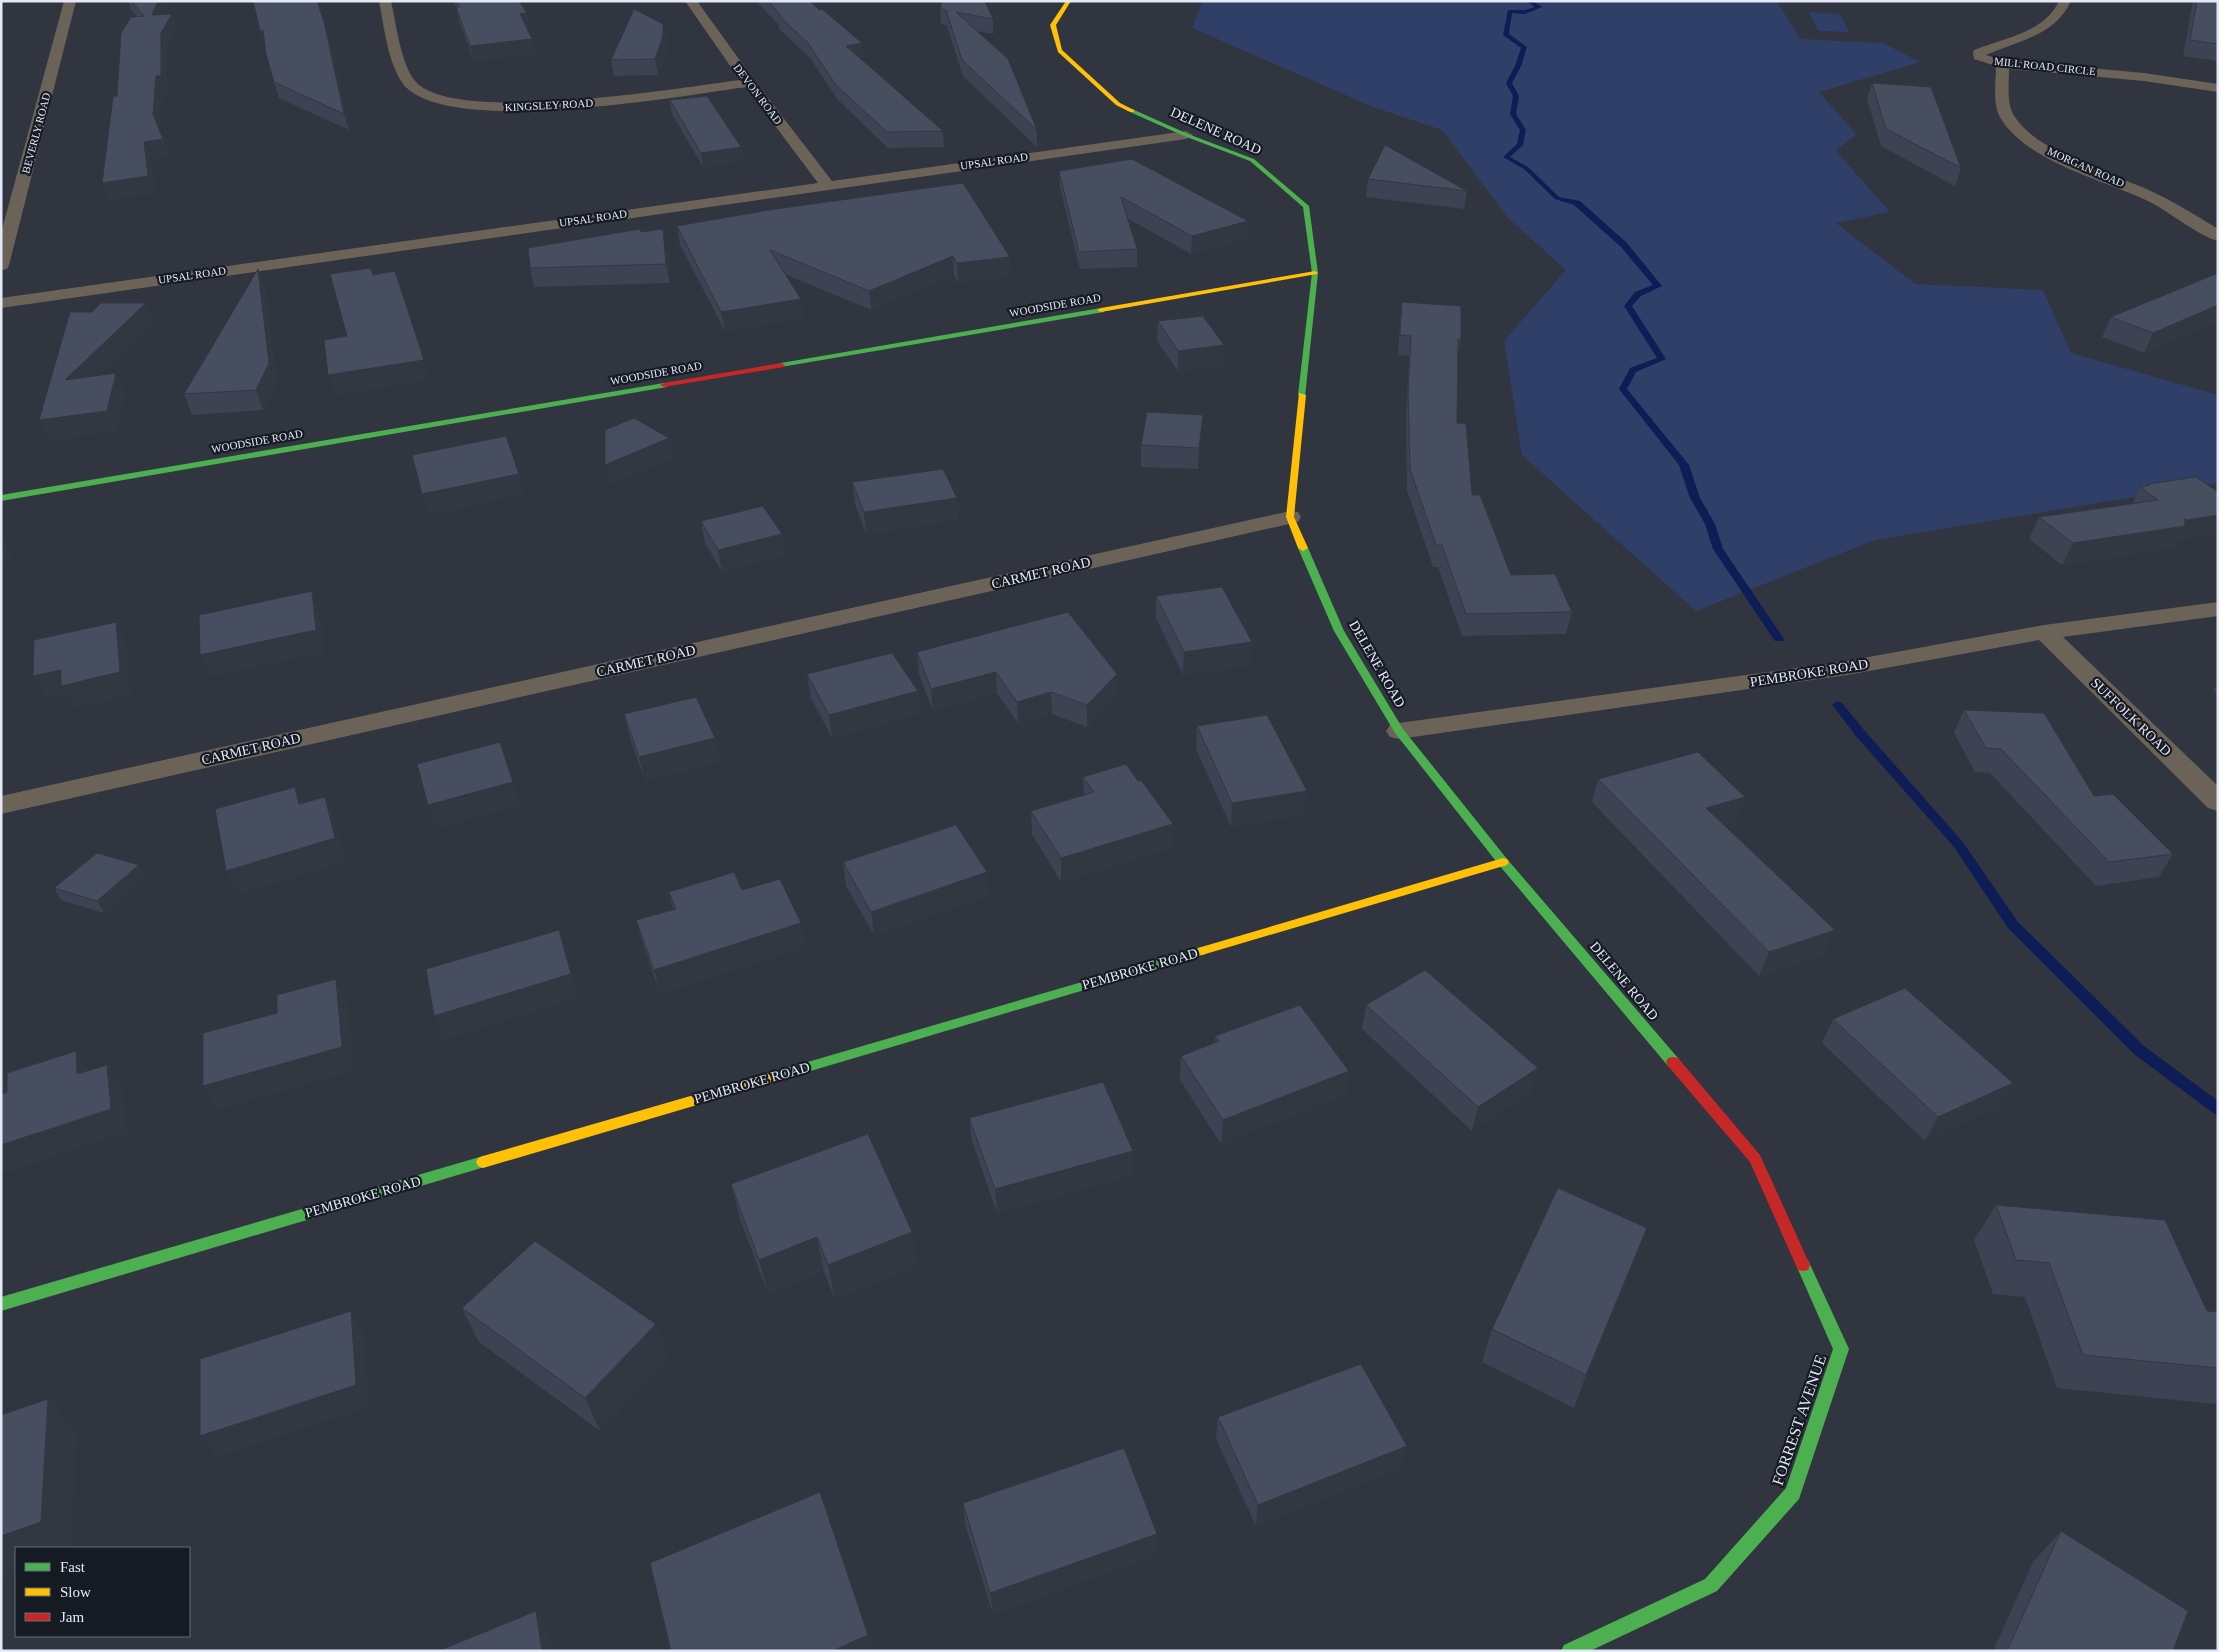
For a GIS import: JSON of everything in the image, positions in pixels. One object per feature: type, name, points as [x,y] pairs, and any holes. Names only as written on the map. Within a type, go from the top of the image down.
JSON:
[{"type":"street","name":"BEVERLY ROAD","points":[[1,266],[70,1]]},
{"type":"street","name":"KINGSLEY ROAD","points":[[385,1],[402,69],[413,88],[448,103],[518,109],[587,103],[749,83]]},
{"type":"street","name":"DEVON ROAD","points":[[692,1],[749,83],[828,185]]},
{"type":"street","name":"DELENE ROAD","points":[[1069,1],[1053,25],[1060,51],[1118,104],[1252,160],[1306,206],[1315,273],[1290,517],[1339,631],[1399,731],[1502,862],[1755,1159],[1841,1349]]},
{"type":"street","name":"MILL ROAD CIRCLE","points":[[2065,1],[2056,18],[2032,35],[1995,46],[1979,54],[1979,56],[2002,64],[2144,77],[2218,88]]},
{"type":"street","name":"MORGAN ROAD","points":[[2002,64],[2007,116],[2024,135],[2052,154],[2147,194],[2218,236]]},
{"type":"street","name":"UPSAL ROAD","points":[[1,303],[1186,134]]},
{"type":"street","name":"WOODSIDE ROAD","points":[[1,498],[1315,273]]},
{"type":"street","name":"CARMET ROAD","points":[[1,805],[1290,517]]},
{"type":"street","name":"PEMBROKE ROAD","points":[[1399,731],[1847,668],[2044,632],[2218,609]]},
{"type":"street","name":"SUFFOLK ROAD","points":[[2044,632],[2218,802]]},
{"type":"street","name":"PEMBROKE ROAD","points":[[1,1304],[1502,862]]},
{"type":"street","name":"FORREST AVENUE","points":[[1570,1651],[1711,1585],[1793,1493],[1841,1349]]},
{"type":"shaded area","points":[[1203,1],[1777,1],[1800,39],[1883,43],[1920,62],[1819,92],[1856,134],[1836,151],[1890,212],[1836,223],[1915,284],[2043,290],[2071,353],[2218,395],[2218,483],[1875,540],[1696,611],[1522,455],[1504,341],[1566,270],[1508,218],[1442,130],[1373,107],[1192,28]]},
{"type":"shaded area","points":[[1809,12],[1840,14],[1849,32],[1818,31]]},
{"type":"building","points":[[131,1],[158,1],[152,15],[172,14],[160,35],[161,76],[156,76],[153,114],[163,139],[144,142],[148,176],[102,183],[113,97],[117,96],[121,33],[131,17],[144,16]]},
{"type":"building","points":[[253,1],[317,1],[324,22],[344,114],[274,82],[266,54],[263,30],[260,31]]},
{"type":"building","points":[[457,1],[519,1],[527,13],[520,14],[532,39],[470,46],[456,7],[459,7]]},
{"type":"building","points":[[768,1],[810,1],[819,10],[822,9],[862,43],[846,46],[943,131],[887,132],[836,85],[808,43],[778,15],[781,15]]},
{"type":"building","points":[[942,1],[985,1],[993,19],[956,12],[1008,59],[1037,130],[962,60],[946,10],[940,9]]},
{"type":"building","points":[[2197,1],[2218,1],[2218,44],[2190,40]]},
{"type":"building","points":[[634,9],[663,24],[663,36],[655,59],[611,60]]},
{"type":"building","points":[[1872,83],[1931,87],[1961,168],[1886,129]]},
{"type":"building","points":[[707,96],[741,147],[701,153],[670,100]]},
{"type":"building","points":[[1385,145],[1467,191],[1368,179]]},
{"type":"building","points":[[1132,159],[1248,221],[1192,236],[1121,197],[1137,249],[1079,252],[1059,171]]},
{"type":"building","points":[[963,183],[1010,257],[957,263],[953,256],[869,291],[770,250],[801,299],[721,312],[677,226],[769,210]]},
{"type":"building","points":[[640,229],[641,232],[663,229],[666,264],[530,268],[528,248]]},
{"type":"building","points":[[371,268],[373,275],[395,271],[424,360],[328,375],[324,340],[347,336],[330,274]]},
{"type":"building","points":[[258,269],[269,363],[256,390],[184,394]]},
{"type":"building","points":[[2218,273],[2218,305],[2153,333],[2111,317]]},
{"type":"building","points":[[1402,302],[1461,306],[1461,339],[1458,339],[1457,423],[1466,424],[1472,495],[1480,495],[1511,575],[1555,574],[1572,612],[1466,614],[1442,545],[1436,545],[1410,469],[1408,392],[1411,336],[1400,335]]},
{"type":"building","points":[[101,303],[146,303],[65,380],[116,373],[107,411],[39,420],[70,312],[92,312]]},
{"type":"building","points":[[1203,316],[1224,345],[1178,351],[1158,321]]},
{"type":"building","points":[[1147,412],[1203,415],[1199,448],[1141,445]]},
{"type":"building","points":[[634,418],[669,438],[605,465],[605,430]]},
{"type":"building","points":[[506,436],[519,474],[422,494],[412,455]]},
{"type":"building","points":[[943,469],[957,498],[864,512],[852,482]]},
{"type":"building","points":[[2196,477],[2218,492],[2218,515],[2187,520],[2184,518],[2185,526],[2073,543],[2039,517],[2158,500],[2140,487],[2150,485],[2148,484]]},
{"type":"building","points":[[763,506],[782,534],[718,550],[701,521]]},
{"type":"building","points":[[1222,587],[1252,642],[1184,652],[1156,596]]},
{"type":"building","points":[[312,591],[316,630],[200,655],[199,615]]},
{"type":"building","points":[[1068,612],[1117,674],[1087,705],[1051,692],[1017,702],[996,672],[931,689],[917,652]]},
{"type":"building","points":[[116,622],[120,672],[61,686],[61,670],[33,676],[34,640]]},
{"type":"building","points":[[892,653],[918,691],[829,715],[807,674]]},
{"type":"building","points":[[696,697],[715,738],[639,757],[624,714]]},
{"type":"building","points":[[1964,710],[2044,713],[2094,796],[2113,794],[2173,854],[2109,862],[2001,749],[1986,748]]},
{"type":"building","points":[[1267,715],[1307,791],[1232,803],[1197,726]]},
{"type":"building","points":[[500,742],[513,782],[428,805],[417,764]]},
{"type":"building","points":[[1698,752],[1745,797],[1706,808],[1835,930],[1769,952],[1598,779]]},
{"type":"building","points":[[1126,764],[1138,781],[1141,780],[1173,824],[1061,858],[1031,811],[1094,792],[1083,777]]},
{"type":"building","points":[[295,787],[299,804],[325,797],[335,838],[226,871],[215,809]]},
{"type":"building","points":[[956,825],[987,872],[871,912],[843,862]]},
{"type":"building","points":[[97,853],[139,865],[97,901],[54,888]]},
{"type":"building","points":[[734,872],[742,890],[780,879],[801,923],[654,970],[636,920],[676,909],[669,892]]},
{"type":"building","points":[[559,930],[571,974],[434,1016],[426,969]]},
{"type":"building","points":[[1425,970],[1538,1068],[1478,1107],[1366,1005]]},
{"type":"building","points":[[336,979],[342,1047],[203,1086],[203,1033],[277,1013],[277,995]]},
{"type":"building","points":[[1905,988],[2013,1083],[1938,1117],[1833,1019]]},
{"type":"building","points":[[1300,1005],[1349,1071],[1223,1120],[1181,1056],[1219,1041],[1215,1036]]},
{"type":"building","points":[[76,1051],[77,1074],[107,1065],[111,1109],[1,1145],[1,1094],[7,1092],[7,1073]]},
{"type":"building","points":[[1103,1082],[1133,1151],[995,1189],[969,1118]]},
{"type":"building","points":[[868,1134],[912,1232],[828,1265],[817,1237],[759,1260],[731,1184]]},
{"type":"building","points":[[1558,1188],[1647,1228],[1586,1375],[1492,1329]]},
{"type":"building","points":[[1996,1205],[2165,1220],[2207,1311],[2218,1312],[2218,1368],[2083,1355],[2049,1263],[2016,1260]]},
{"type":"building","points":[[535,1241],[656,1324],[585,1398],[462,1308]]},
{"type":"building","points":[[351,1311],[356,1385],[200,1436],[200,1359]]},
{"type":"building","points":[[1361,1364],[1407,1446],[1258,1505],[1218,1417]]},
{"type":"building","points":[[48,1399],[41,1522],[1,1536],[1,1415]]},
{"type":"building","points":[[1124,1448],[1157,1534],[990,1593],[963,1503]]},
{"type":"building","points":[[820,1492],[868,1635],[832,1651],[671,1651],[650,1563]]},
{"type":"building","points":[[2061,1531],[2188,1611],[2173,1651],[2007,1651]]},
{"type":"building","points":[[536,1611],[542,1651],[438,1651]]},
{"type":"waterway","points":[[1529,1],[1539,7],[1525,12],[1510,11],[1506,35],[1524,47],[1518,66],[1509,83],[1516,96],[1513,114],[1523,130],[1520,145],[1506,157],[1526,168],[1557,198],[1577,203],[1624,245],[1658,286],[1638,294],[1628,306],[1662,359],[1633,370],[1623,389],[1684,465],[1695,498],[1710,524],[1718,549],[1779,639]]},
{"type":"waterway","points":[[1838,705],[1860,733],[1958,844],[2013,925],[2139,1050],[2218,1109]]},
{"type":"traffic: fast","points":[[1132,111],[1186,135],[1252,160],[1306,206],[1315,273],[1302,395]]},
{"type":"traffic: fast","points":[[781,365],[1101,310]]},
{"type":"traffic: fast","points":[[1,498],[664,385]]},
{"type":"traffic: fast","points":[[1303,548],[1339,631],[1399,731],[1503,862],[1673,1062]]},
{"type":"traffic: fast","points":[[770,1078],[1202,951]]},
{"type":"traffic: fast","points":[[1,1304],[483,1162]]},
{"type":"traffic: fast","points":[[1570,1651],[1711,1585],[1793,1493],[1841,1349],[1803,1265]]},
{"type":"traffic: slow","points":[[1069,1],[1053,25],[1060,51],[1118,104],[1132,111]]},
{"type":"traffic: slow","points":[[1101,310],[1315,273]]},
{"type":"traffic: slow","points":[[1302,395],[1290,517],[1303,548]]},
{"type":"traffic: slow","points":[[1202,951],[1503,862]]},
{"type":"traffic: slow","points":[[483,1162],[770,1078]]},
{"type":"traffic: jam","points":[[664,385],[781,365]]},
{"type":"traffic: jam","points":[[1673,1062],[1755,1159],[1803,1265]]}]
